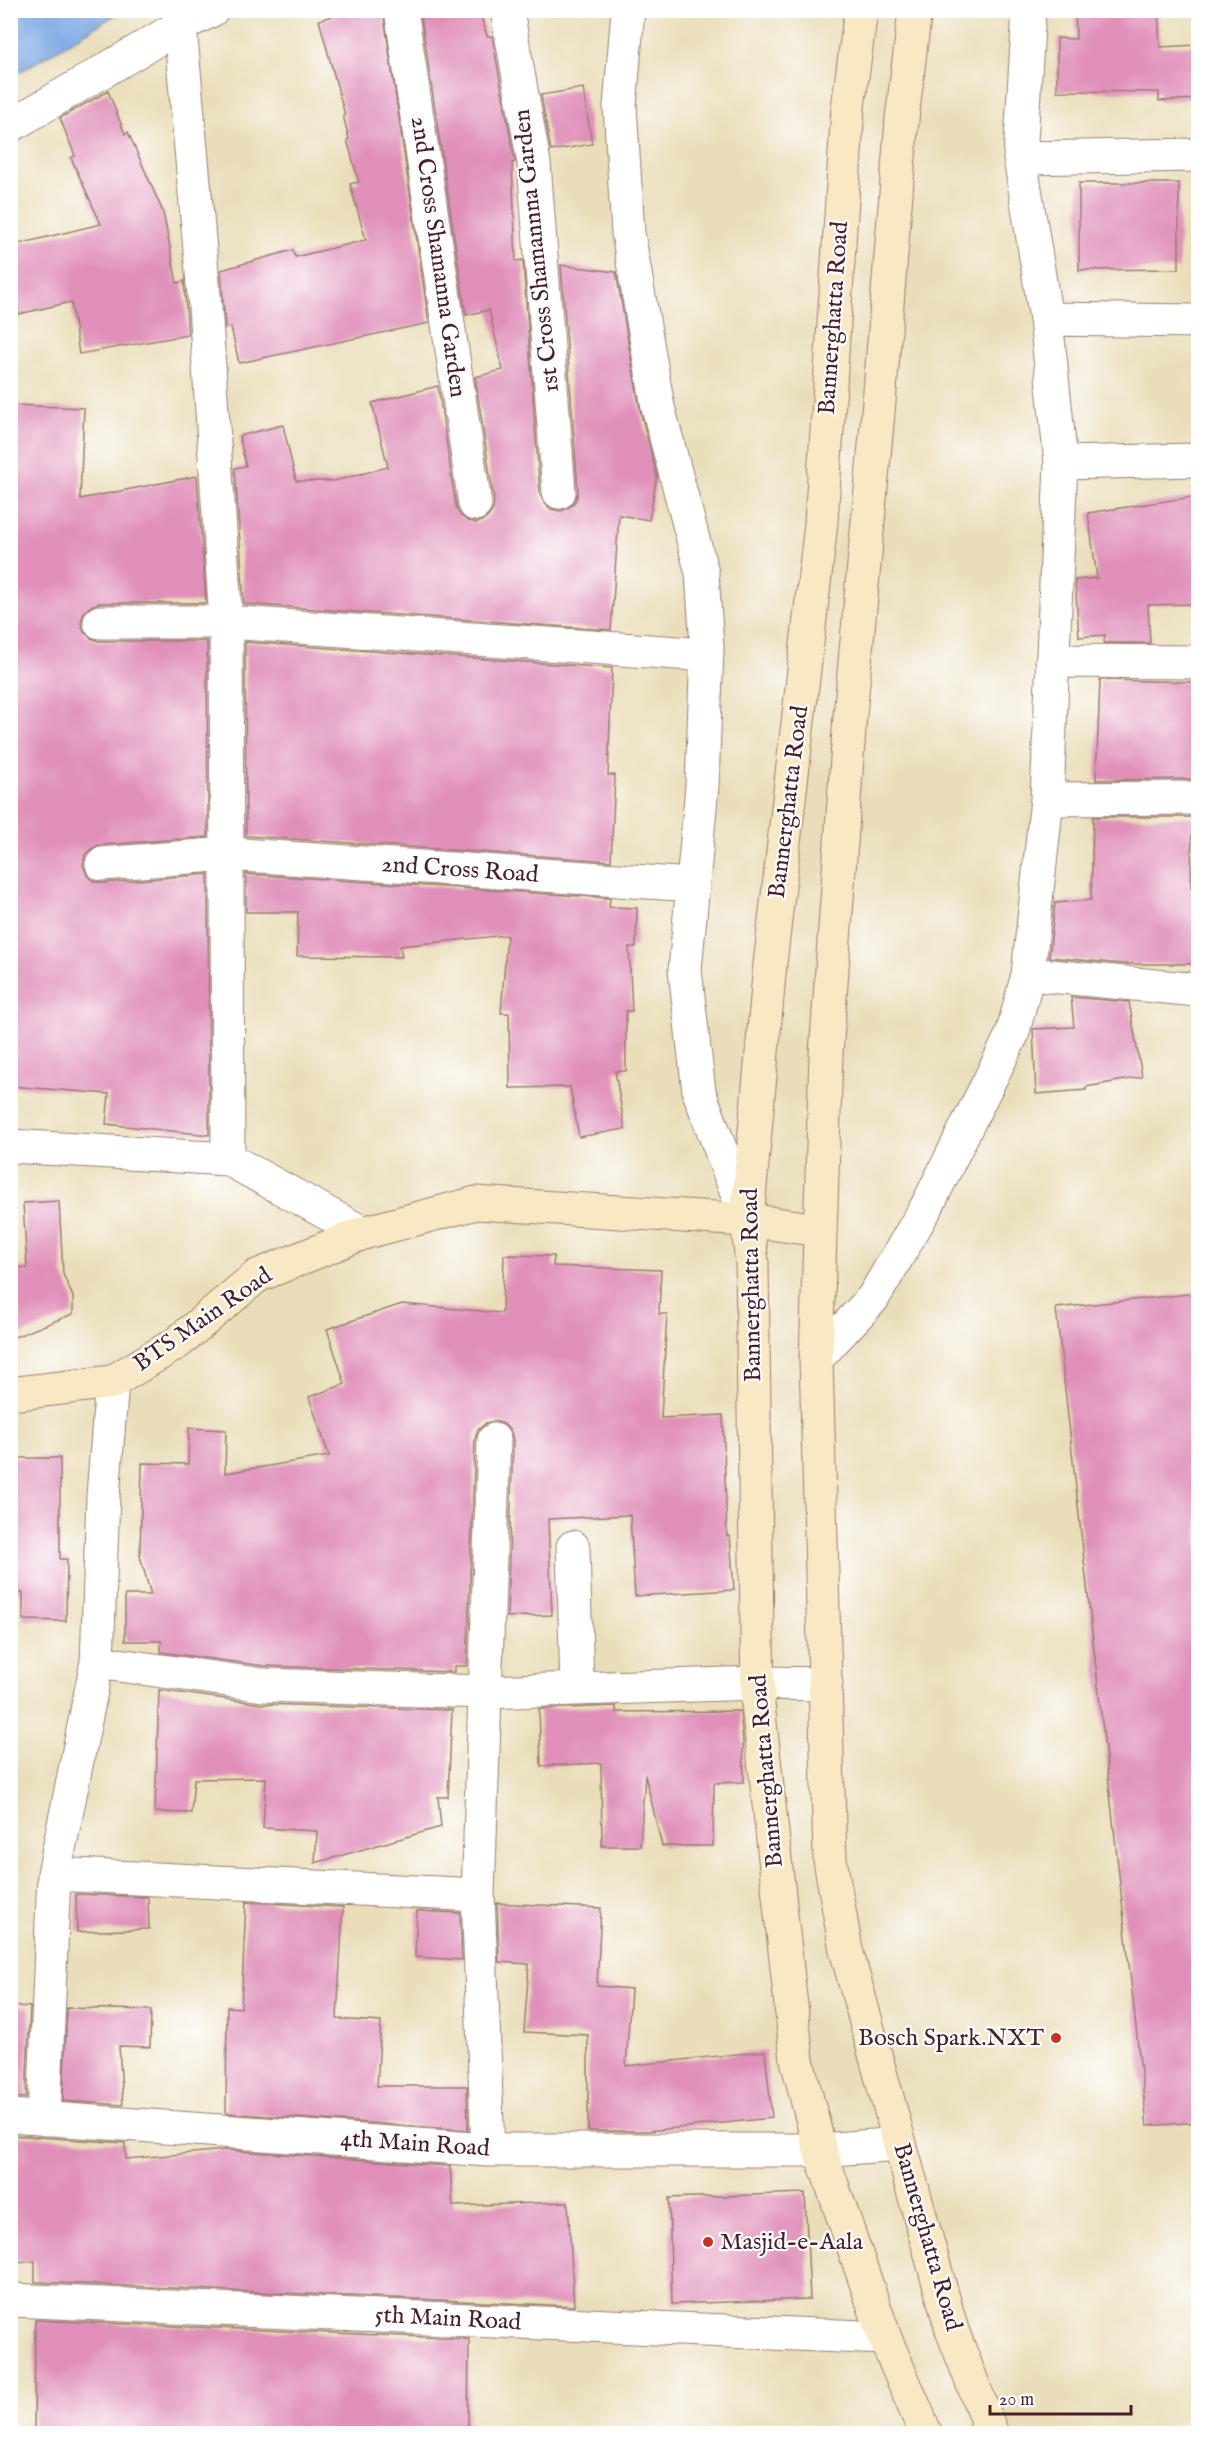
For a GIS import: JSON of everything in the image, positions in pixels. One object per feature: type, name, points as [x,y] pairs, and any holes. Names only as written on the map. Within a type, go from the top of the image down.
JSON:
[{"type":"main road","name":"Bannerghatta Road","points":[[861,10],[848,106],[821,524],[770,964],[747,1220],[752,1263],[757,1683],[797,2060],[820,2150],[885,2338],[926,2433]]},
{"type":"main road","name":"Bannerghatta Road","points":[[915,10],[902,119],[850,716],[826,1054],[816,1359],[830,1860],[846,1950],[952,2330],[992,2433]]},
{"type":"main road","name":"BTS Main Road","points":[[10,1394],[112,1382],[177,1343],[256,1276],[363,1233],[476,1203],[747,1220],[820,1230]]},
{"type":"street","points":[[10,126],[180,26],[212,10]]},
{"type":"street","name":"2nd Cross Shamanna Garden","points":[[401,10],[475,504]]},
{"type":"street","name":"1st Cross Shamannna Garden","points":[[507,10],[534,164],[559,492]]},
{"type":"street","points":[[628,10],[620,106],[628,233],[658,407],[702,573],[707,655],[702,786],[686,970],[699,1092],[747,1220]]},
{"type":"street","points":[[816,1359],[873,1298],[927,1206],[1012,1035],[1028,974],[1047,799],[1061,463],[1046,319],[1020,158],[1029,10]]},
{"type":"street","points":[[180,26],[205,306],[226,622],[228,1159]]},
{"type":"street","points":[[1020,158],[1198,154]]},
{"type":"street","points":[[1046,319],[1198,321]]},
{"type":"street","points":[[1061,463],[1198,460]]},
{"type":"street","points":[[100,622],[226,622],[707,655]]},
{"type":"street","points":[[1052,661],[1198,662]]},
{"type":"street","points":[[1047,799],[1198,798]]},
{"type":"street","name":"2nd Cross Road","points":[[102,864],[227,854],[693,885]]},
{"type":"street","points":[[1028,974],[1198,990]]},
{"type":"street","points":[[10,1146],[228,1159],[363,1233]]},
{"type":"street","points":[[44,2119],[54,1874],[97,1662],[103,1496],[112,1382]]},
{"type":"street","points":[[488,2150],[478,1895],[494,1440]]},
{"type":"street","points":[[573,1547],[577,1688]]},
{"type":"street","points":[[97,1662],[263,1685],[485,1692],[757,1683],[826,1684]]},
{"type":"street","points":[[54,1874],[478,1895]]},
{"type":"street","name":"4th Main Road","points":[[10,2116],[488,2150],[820,2150],[900,2144]]},
{"type":"street","name":"5th Main Road","points":[[10,2300],[885,2338]]},
{"type":"water","points":[[11,10],[122,10],[122,11],[11,77]]},
{"type":"building","points":[[352,10],[383,10],[429,323],[239,363],[231,327],[225,328],[221,270],[293,250],[295,257],[366,240],[350,184],[359,182],[347,140],[349,139],[343,115],[345,115],[319,20]]},
{"type":"building","points":[[420,10],[479,10],[487,36],[492,36],[515,162],[512,163],[516,261],[523,260],[540,493],[544,503],[551,509],[561,511],[570,507],[576,500],[578,491],[561,265],[616,272],[640,410],[657,476],[649,520],[619,515],[611,630],[244,604],[235,468],[246,466],[239,436],[283,425],[296,481],[334,481],[388,467],[372,403],[438,386],[456,507],[460,515],[468,521],[477,523],[486,519],[493,510],[494,501],[475,377],[503,370],[489,310],[466,315]]},
{"type":"building","points":[[1075,10],[1158,10],[1160,47],[1198,45],[1198,99],[1159,101],[1159,92],[1057,91],[1057,38],[1076,39]]},
{"type":"building","points":[[583,88],[592,144],[551,151],[541,95]]},
{"type":"building","points":[[108,91],[125,134],[128,132],[163,212],[177,283],[184,281],[188,335],[79,354],[71,302],[19,314],[10,279],[10,246],[101,224],[71,158],[75,156],[60,118]]},
{"type":"building","points":[[1079,183],[1179,183],[1179,269],[1079,270]]},
{"type":"building","points":[[10,405],[84,408],[80,499],[197,476],[206,603],[99,603],[84,612],[81,623],[84,632],[99,641],[207,641],[208,837],[100,845],[85,855],[83,865],[87,875],[93,881],[103,883],[208,874],[209,1135],[106,1124],[109,1094],[10,1086],[10,558],[13,517],[10,517]]},
{"type":"building","points":[[1198,496],[1198,604],[1148,605],[1150,643],[1104,643],[1105,635],[1079,637],[1075,580],[1097,578],[1088,513]]},
{"type":"building","points":[[245,642],[612,668],[608,775],[615,775],[611,861],[246,836]]},
{"type":"building","points":[[1100,680],[1198,682],[1198,779],[1096,780]]},
{"type":"building","points":[[1093,817],[1192,817],[1191,887],[1196,887],[1195,964],[1122,964],[1049,957],[1055,903],[1091,900]]},
{"type":"building","points":[[246,874],[610,898],[609,907],[637,908],[636,947],[629,947],[632,1011],[626,1011],[626,1071],[615,1071],[625,1129],[579,1137],[570,1087],[510,1088],[509,1013],[501,1013],[507,935],[400,946],[402,957],[297,956],[298,912],[246,912]]},
{"type":"building","points":[[1071,997],[1129,1002],[1142,1077],[1086,1087],[1086,1090],[1036,1094],[1033,1029],[1074,1027]]},
{"type":"building","points":[[59,1201],[63,1274],[73,1297],[73,1314],[10,1339],[10,1266],[27,1268],[23,1203]]},
{"type":"building","points":[[504,1255],[554,1256],[553,1266],[661,1270],[659,1314],[667,1314],[661,1418],[723,1415],[727,1536],[730,1536],[734,1590],[635,1596],[630,1515],[548,1519],[552,1615],[507,1617],[513,1441],[511,1432],[504,1424],[494,1421],[486,1423],[478,1430],[475,1439],[467,1666],[454,1666],[454,1672],[265,1666],[161,1652],[161,1641],[125,1641],[125,1595],[151,1595],[140,1556],[142,1463],[188,1464],[189,1428],[226,1430],[225,1473],[329,1456],[309,1397],[345,1384],[327,1329],[402,1304],[502,1313]]},
{"type":"building","points":[[1198,1293],[1198,2122],[1147,2126],[1056,1308]]},
{"type":"building","points":[[10,1458],[60,1458],[60,1559],[67,1559],[66,1621],[23,1620],[23,1593],[10,1592]]},
{"type":"building","points":[[159,1690],[262,1704],[452,1710],[448,1797],[438,1797],[441,1827],[315,1863],[317,1831],[263,1828],[266,1778],[194,1779],[191,1813],[155,1812]]},
{"type":"building","points":[[616,1706],[616,1712],[740,1711],[744,1782],[714,1783],[713,1846],[662,1846],[645,1775],[640,1846],[602,1846],[601,1763],[541,1766],[539,1709]]},
{"type":"building","points":[[76,1894],[148,1897],[149,1929],[77,1932]]},
{"type":"building","points":[[246,1902],[343,1907],[337,2019],[381,2022],[377,2086],[467,2086],[468,2130],[226,2113],[227,2007],[241,2008]]},
{"type":"building","points":[[497,1903],[601,1908],[597,1986],[631,1989],[626,2066],[765,2051],[772,2118],[648,2131],[588,2131],[588,2035],[524,2032],[529,1964],[499,1962]]},
{"type":"building","points":[[417,1911],[460,1913],[462,1960],[415,1957]]},
{"type":"building","points":[[10,2006],[30,2007],[26,2098],[10,2097]]},
{"type":"building","points":[[67,2008],[151,2010],[150,2047],[119,2046],[123,2105],[63,2101]]},
{"type":"building","points":[[10,2135],[125,2143],[126,2159],[225,2150],[450,2166],[453,2206],[568,2202],[574,2306],[35,2282],[35,2261],[17,2263],[10,2192]]},
{"type":"building","points":[[805,2193],[810,2299],[672,2304],[669,2198]]},
{"type":"building","points":[[35,2320],[469,2339],[468,2433],[34,2433]]},
{"type":"place","name":"Bosch Spark.NXT","points":[[1056,2038]]},
{"type":"place","name":"Masjid-e-Aala","points":[[708,2242]]}]
